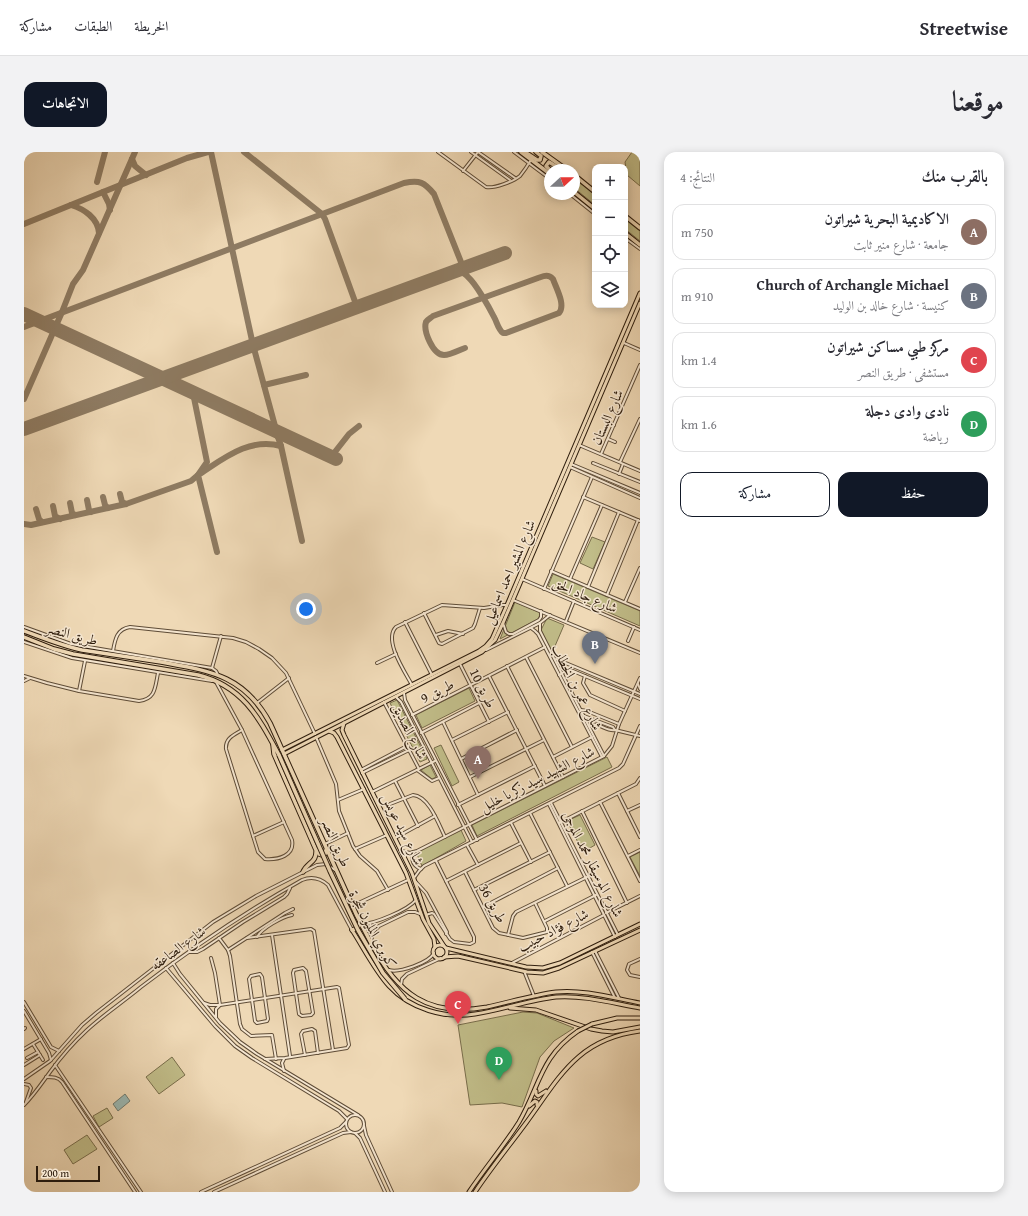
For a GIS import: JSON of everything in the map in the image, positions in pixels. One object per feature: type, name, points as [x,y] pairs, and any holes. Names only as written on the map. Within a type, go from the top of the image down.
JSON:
[{"type":"highway","points":[[521,152],[530,161],[544,170]]},
{"type":"highway","points":[[525,152],[537,160],[540,160],[541,156],[536,152]]},
{"type":"highway","points":[[542,152],[559,164]]},
{"type":"highway","points":[[580,180],[592,190]]},
{"type":"highway","points":[[580,197],[592,207]]},
{"type":"highway","points":[[628,218],[640,228]]},
{"type":"highway","points":[[628,235],[640,245]]},
{"type":"highway","name":"طريق النصر","points":[[24,631],[62,645],[133,656],[199,669],[218,675],[237,685],[257,703],[270,723],[360,924],[371,943]]},
{"type":"highway","name":"طريق النصر","points":[[24,637],[67,652],[108,662],[198,675],[215,680],[234,692],[247,703],[257,716],[279,755]]},
{"type":"highway","points":[[273,744],[274,754],[315,847],[321,855],[325,854],[327,849]]},
{"type":"highway","name":"كوبري المليون شجرة","points":[[279,755],[353,920],[382,973],[405,999]]},
{"type":"highway","points":[[303,872],[304,868],[315,857],[315,847]]},
{"type":"highway","points":[[352,930],[358,928],[360,924]]},
{"type":"main road","name":"شارع المشير احمد اسماعيل","points":[[283,752],[486,646],[494,637],[579,445],[639,303],[640,294]]},
{"type":"main road","name":"شارع المشير احمد اسماعيل","points":[[316,736],[329,731],[365,710],[396,697],[460,664],[486,650],[495,640],[522,579],[534,545],[639,303]]},
{"type":"main road","points":[[336,735],[338,732],[343,732],[344,723]]},
{"type":"main road","points":[[329,731],[336,735],[410,880],[421,914],[435,942],[434,953],[437,958],[458,956],[539,973],[551,971],[640,930]]},
{"type":"main road","name":"شارع سيد عويس","points":[[343,732],[402,851],[415,880],[429,923],[445,947]]},
{"type":"main road","points":[[435,947],[439,945],[511,964],[534,968],[548,967],[564,961],[640,924]]},
{"type":"main road","points":[[352,930],[384,980],[393,990],[405,999],[426,1009],[454,1015],[475,1014],[544,999],[564,997],[584,998],[640,1008]]},
{"type":"main road","points":[[435,942],[440,941]]},
{"type":"main road","name":"طريق النصر","points":[[371,943],[386,968],[400,986],[424,1002],[440,1008],[451,1010],[468,1010],[558,992],[573,992],[640,1003]]},
{"type":"main road","points":[[443,958],[447,952],[445,947]]},
{"type":"main road","points":[[508,1007],[536,1010],[591,1029],[602,1031],[613,1032],[640,1027]]},
{"type":"main road","points":[[469,1192],[508,1138],[526,1108],[544,1066],[562,1043],[578,1031],[592,1024],[617,1018],[640,1018]]},
{"type":"main road","points":[[475,1192],[537,1105],[570,1064],[594,1046],[616,1036],[640,1031]]},
{"type":"main road","points":[[538,1081],[536,1092],[536,1095],[538,1096],[541,1096],[553,1084]]},
{"type":"main road","points":[[526,1108],[535,1101],[537,1102],[537,1105]]},
{"type":"street","points":[[438,152],[488,188],[495,187],[519,176],[530,161]]},
{"type":"street","points":[[472,152],[510,180]]},
{"type":"street","points":[[463,171],[478,152],[515,178]]},
{"type":"street","points":[[514,152],[530,161],[544,174]]},
{"type":"street","points":[[578,200],[592,212]]},
{"type":"street","points":[[628,240],[640,249]]},
{"type":"street","points":[[622,343],[640,350]]},
{"type":"street","name":"شارع البستان","points":[[601,454],[640,365]]},
{"type":"street","points":[[636,374],[640,376]]},
{"type":"street","points":[[606,418],[606,420],[614,424]]},
{"type":"street","points":[[619,474],[622,463],[639,426],[640,419]]},
{"type":"street","points":[[608,439],[615,442]]},
{"type":"street","points":[[579,445],[639,470],[640,467]]},
{"type":"street","points":[[593,462],[619,474],[640,481]]},
{"type":"street","points":[[570,465],[576,466],[640,493]]},
{"type":"street","points":[[570,465],[575,469],[640,498]]},
{"type":"street","points":[[544,589],[592,476]]},
{"type":"street","points":[[583,497],[639,521],[607,595]]},
{"type":"street","points":[[570,579],[602,505]]},
{"type":"street","points":[[588,587],[619,512]]},
{"type":"street","points":[[625,602],[640,568]]},
{"type":"street","name":"شارع جاد الحق","points":[[551,571],[640,609]]},
{"type":"street","name":"شارع جاد الحق","points":[[522,579],[640,630]]},
{"type":"street","points":[[513,600],[640,652]]},
{"type":"street","points":[[566,621],[574,601]]},
{"type":"street","points":[[412,685],[392,645],[392,634],[396,628],[437,606],[444,605],[480,608],[507,605]]},
{"type":"street","points":[[424,613],[442,644],[474,627],[480,608]]},
{"type":"street","points":[[541,611],[540,619],[543,619],[544,621]]},
{"type":"street","name":"شارع المشير احمد اسماعيل","points":[[486,650],[540,624],[550,615]]},
{"type":"street","name":"شارع المشير احمد اسماعيل","points":[[503,623],[506,632],[511,634],[540,619]]},
{"type":"street","points":[[406,622],[432,675]]},
{"type":"street","name":"شارع عمر بن الخطاب","points":[[540,624],[540,631],[555,658],[580,711],[581,717],[603,757]]},
{"type":"street","points":[[24,627],[82,648],[113,651],[133,656],[212,668],[218,675]]},
{"type":"street","points":[[113,651],[117,635],[126,628],[132,627],[196,635],[221,636],[246,642],[266,653],[283,669],[289,678],[316,736],[336,784],[339,811],[355,849],[363,859],[377,871],[388,890]]},
{"type":"street","points":[[628,641],[634,627]]},
{"type":"street","name":"شارع عمر بن الخطاب","points":[[531,628],[537,632],[559,675],[590,726],[603,757]]},
{"type":"street","points":[[436,635],[448,631],[463,634]]},
{"type":"street","points":[[212,668],[221,636]]},
{"type":"street","points":[[24,642],[59,655],[85,661],[108,662],[158,673],[209,681],[215,680],[242,730],[292,843],[292,849],[284,856],[276,859],[263,858],[258,852],[226,745],[229,738],[242,730]]},
{"type":"street","name":"طريق 9","points":[[412,715],[545,647]]},
{"type":"street","points":[[376,663],[396,654]]},
{"type":"street","points":[[526,657],[572,747]]},
{"type":"street","points":[[555,658],[568,665],[640,694]]},
{"type":"street","points":[[79,691],[85,661]]},
{"type":"street","name":"طريق 10","points":[[460,664],[489,722]]},
{"type":"street","points":[[566,671],[568,665]]},
{"type":"street","points":[[507,666],[563,777]]},
{"type":"street","points":[[559,675],[566,671],[573,671],[640,699]]},
{"type":"street","points":[[24,676],[79,691],[126,700],[143,700],[153,694],[158,673]]},
{"type":"street","points":[[489,676],[545,786]]},
{"type":"street","points":[[585,676],[583,683],[589,695],[625,711]]},
{"type":"street","points":[[24,681],[30,678]]},
{"type":"street","points":[[257,703],[289,678]]},
{"type":"street","name":"شارع الشهيد سيد زكريا خليل","points":[[413,852],[603,757],[610,748],[616,730],[640,678]]},
{"type":"street","points":[[638,683],[640,689]]},
{"type":"street","points":[[404,693],[405,700],[412,715],[477,840]]},
{"type":"street","points":[[396,697],[401,702],[472,842]]},
{"type":"street","name":"شارع الصديق","points":[[384,702],[418,769]]},
{"type":"street","points":[[419,737],[421,733],[480,703]]},
{"type":"street","points":[[580,711],[587,711],[619,724]]},
{"type":"street","points":[[452,740],[508,712]]},
{"type":"street","points":[[581,717],[584,716],[595,719],[616,730],[638,737]]},
{"type":"street","points":[[590,726],[593,724],[595,719]]},
{"type":"street","points":[[443,722],[478,795]]},
{"type":"street","points":[[593,724],[612,731],[616,730]]},
{"type":"street","name":"شارع الشهيد سيد زكريا خليل","points":[[415,880],[421,869],[620,767],[638,737],[640,726]]},
{"type":"street","points":[[461,759],[517,730]]},
{"type":"street","points":[[416,732],[421,733]]},
{"type":"street","points":[[553,757],[592,737]]},
{"type":"street","points":[[470,777],[544,740]]},
{"type":"street","points":[[361,771],[407,746]]},
{"type":"street","points":[[361,771],[409,750]]},
{"type":"street","points":[[372,792],[435,761]]},
{"type":"street","points":[[458,805],[535,766]]},
{"type":"street","points":[[418,769],[432,781],[439,778]]},
{"type":"street","points":[[560,823],[637,783],[640,778]]},
{"type":"street","points":[[395,781],[418,826]]},
{"type":"street","points":[[338,800],[364,789]]},
{"type":"street","points":[[618,793],[640,837]]},
{"type":"street","points":[[390,804],[404,798],[417,795],[429,805],[445,837]]},
{"type":"street","points":[[600,802],[640,881]]},
{"type":"street","name":"شارع الموسيقار محمد الموجى","points":[[550,803],[616,936]]},
{"type":"street","points":[[627,811],[640,805]]},
{"type":"street","points":[[582,811],[627,902]]},
{"type":"street","points":[[530,813],[567,886]]},
{"type":"street","points":[[395,838],[435,816]]},
{"type":"street","points":[[253,836],[284,822]]},
{"type":"street","points":[[511,823],[531,862]]},
{"type":"street","points":[[636,829],[640,827]]},
{"type":"street","points":[[324,844],[348,834]]},
{"type":"street","points":[[355,849],[387,835]]},
{"type":"street","points":[[446,881],[521,843]]},
{"type":"street","points":[[467,845],[478,865]]},
{"type":"street","points":[[628,856],[640,850]]},
{"type":"street","points":[[402,851],[407,853],[413,852],[412,858],[414,863],[421,869]]},
{"type":"street","points":[[474,890],[550,852]]},
{"type":"street","points":[[426,914],[434,914],[450,939],[457,942],[470,944],[475,940],[436,861]]},
{"type":"street","name":"شارع الصاعقه","points":[[24,1079],[52,1060],[78,1029],[96,1013],[198,932],[242,904],[317,864],[330,865],[337,872]]},
{"type":"street","points":[[483,907],[558,868]]},
{"type":"street","name":"طريق 36","points":[[465,872],[494,930],[499,933],[524,938],[546,932],[548,929],[544,921]]},
{"type":"street","points":[[508,935],[515,914],[587,877]]},
{"type":"street","name":"شارع الصاعقه","points":[[25,1104],[38,1090],[55,1065],[92,1026],[188,952],[244,914],[290,887],[308,878],[315,878],[324,882],[331,889],[352,930]]},
{"type":"street","points":[[352,906],[410,880]]},
{"type":"street","points":[[415,880],[426,893],[446,934]]},
{"type":"street","points":[[188,952],[200,951],[286,896],[290,887]]},
{"type":"street","points":[[535,903],[544,921],[596,895]]},
{"type":"street","name":"شارع فؤاد حبيب","points":[[511,964],[640,896]]},
{"type":"street","points":[[360,924],[370,923],[411,905],[416,899]]},
{"type":"street","points":[[411,905],[413,911]]},
{"type":"street","points":[[228,950],[293,909]]},
{"type":"street","points":[[371,943],[371,936],[375,929],[379,926],[413,911],[421,914]]},
{"type":"street","points":[[257,937],[261,931],[285,917],[292,915]]},
{"type":"street","points":[[370,923],[375,929]]},
{"type":"street","points":[[247,938],[311,929],[314,930],[333,1050]]},
{"type":"street","points":[[272,935],[290,1056]]},
{"type":"street","points":[[219,938],[228,950],[231,959],[242,1029],[252,1036],[272,1035],[276,1058]]},
{"type":"street","points":[[593,952],[617,999]]},
{"type":"street","points":[[386,968],[392,971],[401,970],[430,958],[434,953]]},
{"type":"street","points":[[211,958],[220,1005]]},
{"type":"street","points":[[400,986],[402,979],[407,974],[443,958]]},
{"type":"street","points":[[640,959],[629,964],[627,969],[629,974],[640,978]]},
{"type":"street","points":[[173,963],[178,972],[216,1018],[240,1042],[284,1071],[363,1119],[366,1135],[392,1192]]},
{"type":"street","points":[[166,968],[215,1026],[235,1046],[339,1111],[347,1121],[347,1129],[351,1132]]},
{"type":"street","points":[[303,968],[306,970],[309,991],[313,1013],[311,1015],[302,1016],[299,1014],[293,972],[295,970],[303,968]]},
{"type":"street","points":[[524,971],[534,996]]},
{"type":"street","points":[[259,974],[262,976],[268,1019],[267,1022],[255,1022],[252,1000],[249,979],[252,976],[259,974]]},
{"type":"street","points":[[204,1003],[210,1005],[220,1005],[337,987],[340,989],[348,1046],[345,1049],[285,1058],[265,1059]]},
{"type":"street","points":[[24,1002],[52,1048],[59,1051]]},
{"type":"street","points":[[216,1018],[216,1009],[220,1005]]},
{"type":"street","points":[[24,1011],[52,1060]]},
{"type":"street","points":[[304,1055],[301,1034],[304,1031],[315,1031],[318,1053]]},
{"type":"street","points":[[24,1049],[41,1039]]},
{"type":"street","points":[[33,1044],[43,1060]]},
{"type":"street","points":[[48,1051],[51,1051],[52,1048]]},
{"type":"street","points":[[27,1058],[38,1052]]},
{"type":"street","points":[[24,1054],[29,1062]]},
{"type":"street","points":[[24,1064],[40,1055]]},
{"type":"street","points":[[284,1071],[282,1063],[285,1058]]},
{"type":"street","points":[[55,1065],[141,1192]]},
{"type":"street","points":[[59,1078],[62,1074]]},
{"type":"street","points":[[46,1077],[59,1078],[135,1192]]},
{"type":"street","points":[[24,1084],[30,1085],[31,1090],[25,1104]]},
{"type":"street","points":[[201,1192],[340,1128],[353,1115],[358,1115]]},
{"type":"street","points":[[355,1133],[360,1132],[364,1126]]},
{"type":"street","points":[[214,1192],[343,1133],[351,1132],[355,1133],[360,1138],[385,1192]]},
{"type":"shaded area","points":[[632,152],[640,152],[640,186],[628,176],[628,164],[625,164],[625,162]]},
{"type":"shaded area","points":[[580,183],[592,192],[592,203],[580,193]]},
{"type":"shaded area","points":[[628,220],[640,230],[640,241],[628,231]]},
{"type":"shaded area","points":[[592,537],[605,542],[593,569],[580,563]]},
{"type":"shaded area","points":[[553,574],[640,611],[640,626],[548,586]]},
{"type":"shaded area","points":[[515,602],[541,613],[538,619],[500,639]]},
{"type":"shaded area","points":[[547,618],[564,625],[552,653],[541,630]]},
{"type":"shaded area","points":[[469,688],[475,701],[422,728],[416,715]]},
{"type":"shaded area","points":[[397,700],[427,759],[420,762],[390,703]]},
{"type":"shaded area","points":[[441,745],[459,782],[452,786],[434,748]]},
{"type":"shaded area","points":[[607,757],[612,767],[477,836],[472,825]]},
{"type":"shaded area","points":[[430,765],[436,777],[432,779],[421,770]]},
{"type":"shaded area","points":[[580,815],[595,845],[583,852],[567,821]]},
{"type":"shaded area","points":[[461,830],[466,841],[422,866],[416,852]]},
{"type":"shaded area","points":[[640,852],[640,876],[630,857]]},
{"type":"shaded area","points":[[523,1012],[537,1013],[574,1028],[554,1041],[540,1057],[522,1107],[502,1103],[470,1105],[458,1025]]},
{"type":"shaded area","points":[[172,1057],[185,1075],[159,1094],[146,1077]]},
{"type":"shaded area","points":[[107,1108],[113,1118],[99,1127],[93,1116]]},
{"type":"shaded area","points":[[87,1135],[97,1149],[73,1164],[64,1150]]},
{"type":"water","points":[[125,1094],[130,1101],[118,1111],[113,1104]]},
{"type":"taxiway","points":[[97,182],[105,152]]},
{"type":"taxiway","points":[[24,399],[73,284],[83,270],[135,152]]},
{"type":"taxiway","points":[[24,224],[187,158],[208,152]]},
{"type":"taxiway","points":[[211,152],[253,345],[278,437]]},
{"type":"taxiway","points":[[244,152],[322,214],[357,307]]},
{"type":"taxiway","points":[[132,159],[135,166],[146,175]]},
{"type":"taxiway","points":[[24,327],[404,183],[418,182],[424,184],[434,194],[461,262],[457,271],[466,275],[475,285],[482,296],[486,302],[500,330],[503,333],[559,313],[561,310],[560,296],[553,279],[549,276],[544,276],[538,278],[433,316],[426,322],[425,326],[427,336],[433,347],[440,354],[449,354],[465,348]]},
{"type":"taxiway","points":[[103,192],[109,204],[110,210]]},
{"type":"taxiway","points":[[71,205],[90,215],[96,223],[99,233]]},
{"type":"taxiway","points":[[264,385],[306,375]]},
{"type":"taxiway","points":[[24,524],[31,525],[126,504],[191,481],[198,475],[207,462],[193,393]]},
{"type":"taxiway","points":[[331,457],[349,434],[359,426]]},
{"type":"taxiway","points":[[272,429],[278,437],[281,446],[302,541]]},
{"type":"taxiway","points":[[217,552],[198,475],[227,456],[247,447],[258,444],[281,446]]},
{"type":"taxiway","points":[[120,494],[122,502],[126,504]]},
{"type":"taxiway","points":[[103,497],[105,505],[108,508]]},
{"type":"taxiway","points":[[87,500],[89,510],[91,512]]},
{"type":"taxiway","points":[[70,503],[72,513],[75,515]]},
{"type":"taxiway","points":[[53,506],[55,516],[60,519]]},
{"type":"taxiway","points":[[36,509],[39,519],[42,522]]},
{"type":"runway","points":[[24,429],[505,253]]},
{"type":"runway","points":[[24,314],[336,459]]},
{"type":"place","name":"Church of Archangle Michael","points":[[595,664]]},
{"type":"place","name":"الاكاديمية البحرية شيراتون","points":[[478,779]]},
{"type":"place","name":"مركز طبي مساكن شيراتون","points":[[458,1024]]},
{"type":"place","name":"نادى وادى دجلة","points":[[499,1080]]}]
